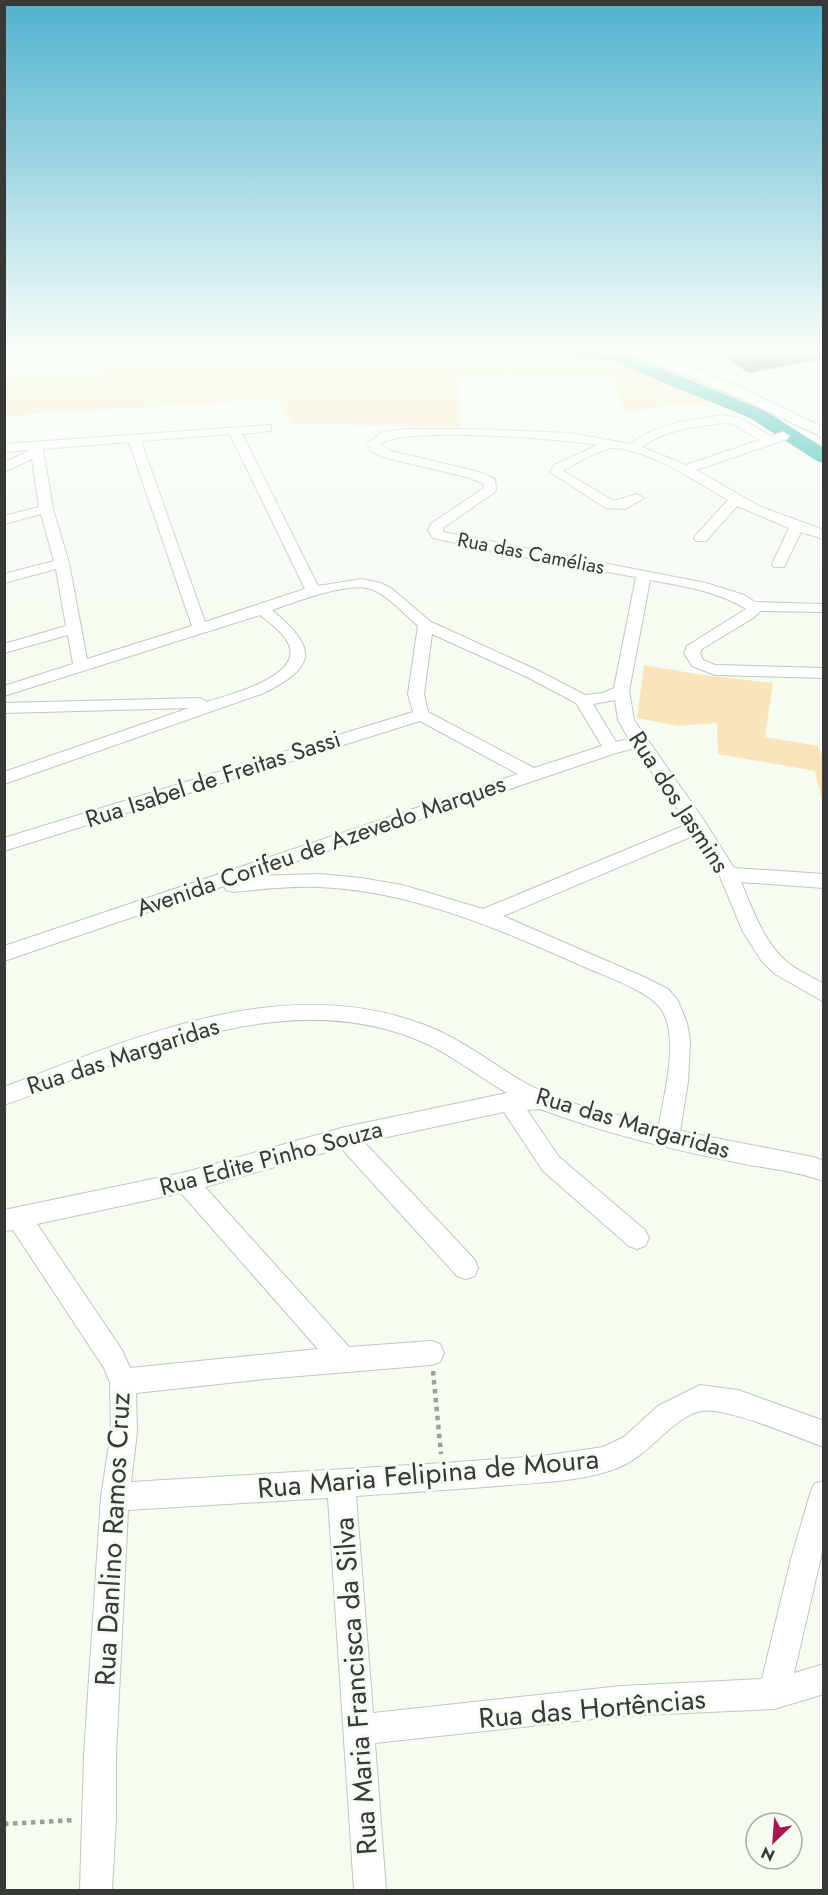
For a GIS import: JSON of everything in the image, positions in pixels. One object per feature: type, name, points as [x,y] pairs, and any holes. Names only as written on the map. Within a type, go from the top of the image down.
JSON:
[{"type":"street","points":[[4,448],[36,449],[141,439]]},
{"type":"street","points":[[239,439],[313,591]]},
{"type":"street","name":"Rua das Camélias","points":[[377,439],[374,446],[387,454],[474,475],[489,482],[490,489],[437,526],[435,530],[438,534],[644,574],[735,596],[754,606]]},
{"type":"street","name":"Rua das Camélias","points":[[589,439],[633,448],[686,469],[736,499],[797,526],[824,535]]},
{"type":"street","points":[[633,448],[645,439]]},
{"type":"street","points":[[134,440],[200,629]]},
{"type":"street","points":[[686,469],[769,440]]},
{"type":"street","points":[[611,443],[558,468],[556,472],[610,505],[620,506],[637,498]]},
{"type":"street","points":[[4,468],[36,449]]},
{"type":"street","points":[[36,449],[46,509],[62,563],[81,667]]},
{"type":"street","points":[[701,538],[736,499]]},
{"type":"street","points":[[4,520],[46,509]]},
{"type":"street","points":[[779,564],[797,526]]},
{"type":"street","points":[[4,579],[62,563]]},
{"type":"street","name":"Rua dos Jasmins","points":[[644,574],[621,691],[626,720],[699,826],[728,874],[753,932],[768,956],[782,969],[824,994]]},
{"type":"street","points":[[4,691],[313,591],[347,584],[370,584],[387,592],[426,625],[582,700],[612,748]]},
{"type":"street","points":[[824,608],[754,606],[748,615],[695,646],[692,653],[696,662],[704,668],[715,670],[824,673]]},
{"type":"street","points":[[4,778],[281,679],[297,664],[300,652],[298,643],[281,624],[262,609]]},
{"type":"street","points":[[426,625],[416,694],[417,705],[422,715],[533,775]]},
{"type":"street","points":[[4,650],[75,628]]},
{"type":"street","points":[[582,700],[606,698],[621,691]]},
{"type":"street","points":[[4,708],[220,702]]},
{"type":"street","name":"Rua Isabel de Freitas Sassi","points":[[4,845],[422,715]]},
{"type":"street","name":"Avenida Corifeu de Azevedo Marques","points":[[4,954],[612,748],[639,742]]},
{"type":"street","points":[[487,915],[699,826]]},
{"type":"street","points":[[728,874],[824,881]]},
{"type":"street","points":[[186,892],[274,879],[345,882],[407,892],[487,915],[636,981],[670,1002],[679,1027],[668,1137]]},
{"type":"street","name":"Rua das Margaridas","points":[[4,1096],[120,1052],[209,1024],[266,1014],[346,1013],[384,1020],[418,1031],[462,1054],[538,1101],[668,1137],[730,1152],[797,1161],[824,1171]]},
{"type":"street","name":"Rua Edite Pinho Souza","points":[[12,1219],[186,1182],[345,1137],[509,1102],[538,1101]]},
{"type":"street","points":[[509,1102],[551,1164],[637,1238]]},
{"type":"street","points":[[345,1137],[466,1269]]},
{"type":"street","points":[[186,1182],[343,1359]]},
{"type":"street","name":"Rua Danlino Ramos Cruz","points":[[12,1219],[112,1359],[123,1382],[124,1432],[115,1497],[100,1755],[100,1819],[96,1890]]},
{"type":"street","points":[[123,1382],[343,1359],[431,1353]]},
{"type":"street","name":"Rua Maria Felipina de Moura","points":[[115,1497],[443,1477],[542,1469],[603,1460],[618,1455],[633,1446],[667,1415],[700,1398],[738,1403],[824,1434]]},
{"type":"street","name":"Rua Maria Francisca da Silva","points":[[341,1482],[370,1890]]},
{"type":"street","points":[[774,1694],[805,1559],[824,1494]]},
{"type":"street","name":"Rua das Hortências","points":[[358,1730],[621,1701],[774,1694],[824,1679]]},
{"type":"path","points":[[431,1353],[443,1477]]},
{"type":"path","points":[[4,1824],[100,1819]]},
{"type":"shaded area","points":[[644,665],[773,683],[765,737],[818,746],[823,758],[823,806],[815,771],[718,754],[717,723],[678,726],[637,718]]},
{"type":"waterway","points":[[797,439],[824,457]]}]
